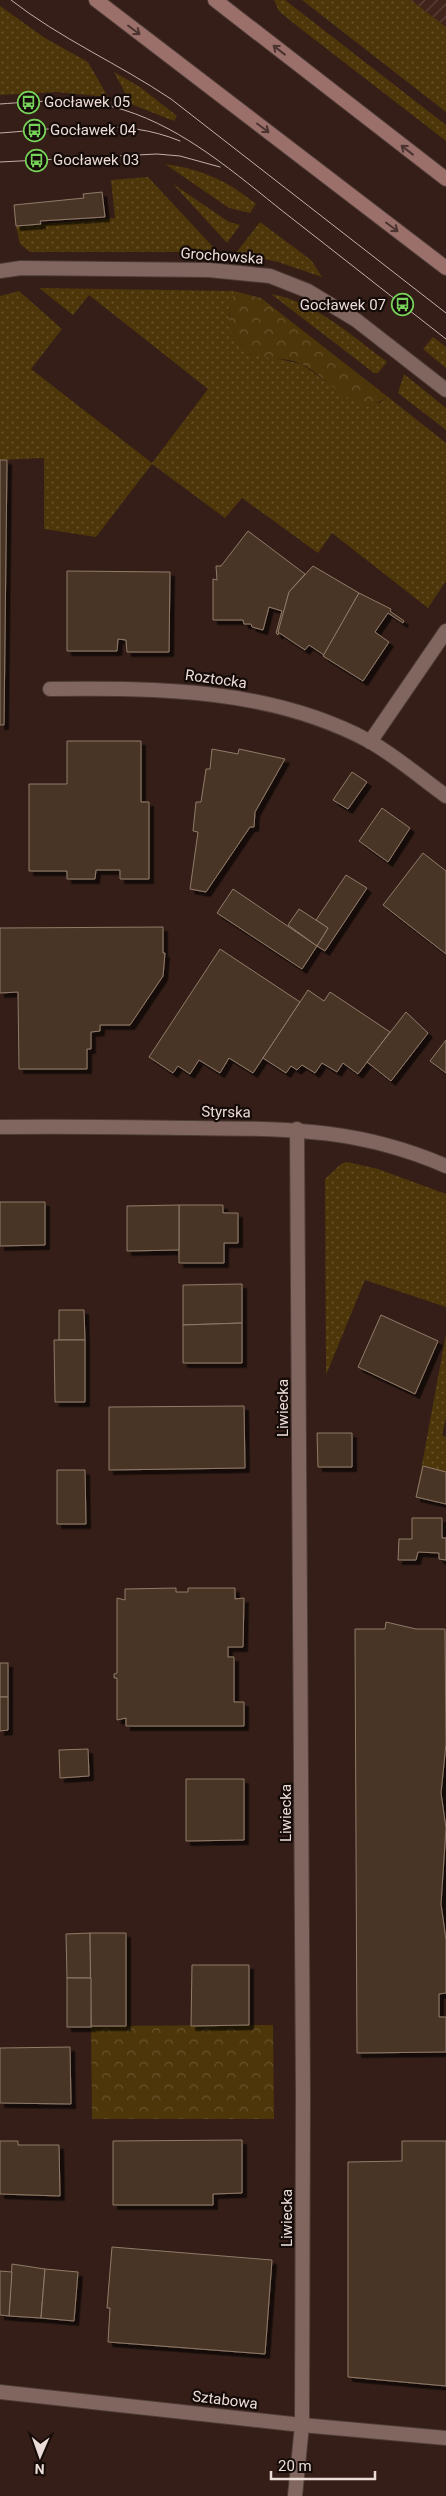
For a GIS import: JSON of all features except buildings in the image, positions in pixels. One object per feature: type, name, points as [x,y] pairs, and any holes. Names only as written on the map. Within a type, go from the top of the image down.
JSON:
[{"type":"main road","points":[[96,0],[446,268]]},
{"type":"main road","points":[[219,1],[446,180]]},
{"type":"street","name":"Grochowska","points":[[0,271],[21,268],[209,270],[270,276],[308,291],[356,320],[446,390]]},
{"type":"street","points":[[370,742],[446,631]]},
{"type":"street","name":"Roztocka","points":[[50,689],[122,688],[193,691],[222,695],[291,710],[338,727],[370,742],[446,796]]},
{"type":"street","name":"Styrska","points":[[0,1127],[298,1129],[369,1140],[401,1148],[446,1166]]},
{"type":"street","name":"Liwiecka","points":[[295,2496],[302,2425],[303,2085],[298,1129]]},
{"type":"street","name":"Sztabowa","points":[[0,2392],[302,2425],[446,2438]]},
{"type":"shaded area","points":[[411,0],[446,0],[446,27]]},
{"type":"green space","points":[[274,0],[285,0],[446,125],[446,141],[292,22],[279,11]]},
{"type":"green space","points":[[302,0],[411,0],[446,27],[446,112]]},
{"type":"green space","points":[[0,6],[45,38],[88,62],[108,97],[56,92],[0,95]]},
{"type":"green space","points":[[114,72],[140,87],[177,116],[174,121],[131,104]]},
{"type":"green space","points":[[165,164],[190,169],[214,177],[256,204],[250,213],[229,208]]},
{"type":"green space","points":[[148,177],[215,249],[214,252],[30,252],[20,244],[16,226],[115,218],[111,180]]},
{"type":"green space","points":[[173,184],[229,222],[240,225],[227,243]]},
{"type":"green space","points":[[260,222],[311,260],[322,277],[278,262],[236,253]]},
{"type":"green space","points":[[39,288],[234,291],[229,316],[238,344],[248,352],[301,364],[344,394],[379,403],[388,397],[446,443],[446,581],[428,608],[332,533],[318,553],[242,498],[225,518],[152,464],[96,537],[44,529],[44,458],[0,460],[0,296],[19,291],[62,329],[31,369],[152,463],[208,389],[89,295],[73,315]]},
{"type":"green space","points":[[234,291],[261,298],[388,397],[374,403],[359,403],[344,395],[301,364],[285,359],[259,356],[244,350],[237,343],[231,331],[230,311]]},
{"type":"green space","points":[[271,294],[303,304],[318,312],[387,362],[378,373],[374,373]]},
{"type":"green space","points":[[433,337],[446,347],[446,368],[423,349]]},
{"type":"green space","points":[[404,374],[446,408],[446,430],[398,393]]},
{"type":"green space","points":[[347,1162],[378,1169],[446,1194],[446,1307],[365,1280],[326,1375],[325,1179],[341,1164]]},
{"type":"green space","points":[[446,1334],[446,1418],[442,1435],[446,1437],[446,1504],[416,1497]]},
{"type":"green space","points":[[273,2025],[274,2119],[92,2119],[91,2026]]},
{"type":"tram line","points":[[11,0],[50,27],[171,99],[446,313]]},
{"type":"tram line","points":[[0,104],[62,101],[93,103],[124,110],[168,129],[229,168],[446,339]]},
{"type":"tram line","points":[[0,133],[68,127],[114,127],[136,129],[180,141]]},
{"type":"tram line","points":[[0,162],[157,154],[180,156],[220,167]]},
{"type":"place","name":"Gocławek 05","points":[[28,102]]},
{"type":"place","name":"Gocławek 04","points":[[34,130]]},
{"type":"place","name":"Gocławek 03","points":[[37,160]]},
{"type":"place","name":"Gocławek 07","points":[[402,305]]}]
